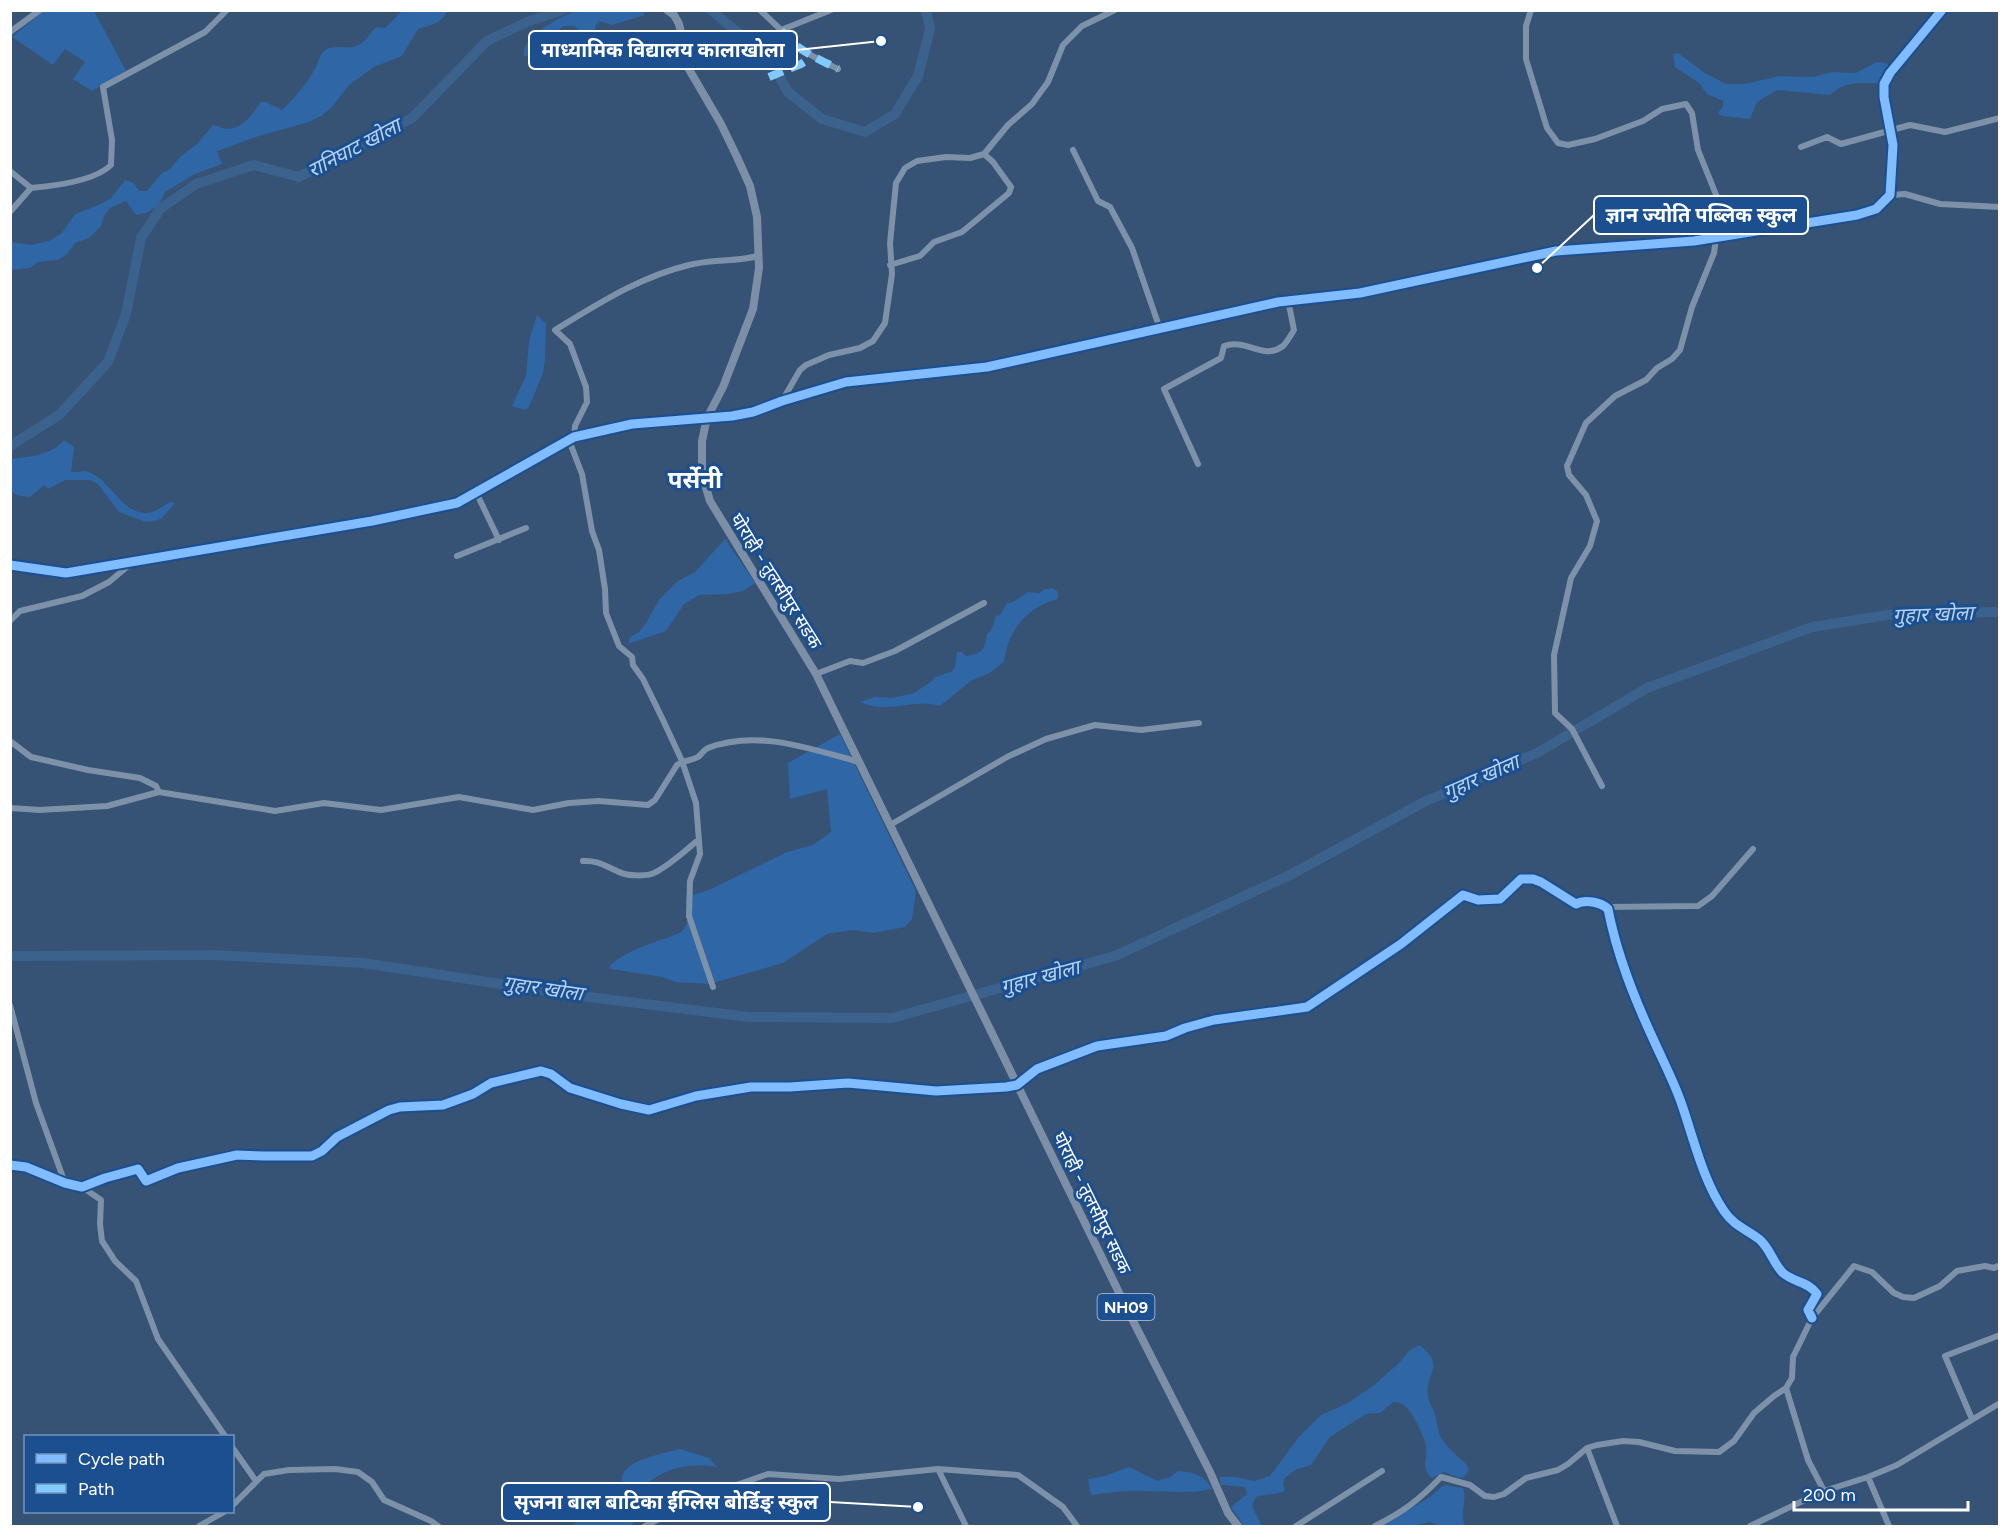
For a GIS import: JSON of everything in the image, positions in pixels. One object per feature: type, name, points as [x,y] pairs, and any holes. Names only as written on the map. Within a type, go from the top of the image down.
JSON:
[{"type":"main road","name":"घोराही - तुलसीपुर सडक","points":[[667,10],[674,15],[679,24],[682,37],[680,54],[721,124],[750,186],[757,217],[759,268],[753,309],[723,387],[707,418],[702,441],[702,474],[710,501],[816,674],[921,891],[1210,1472],[1228,1513],[1238,1527]]},
{"type":"street","points":[[10,32],[40,10]]},
{"type":"street","points":[[10,212],[31,188],[74,182],[104,172],[111,165],[112,140],[103,87],[205,32],[227,10]]},
{"type":"street","points":[[760,10],[788,40],[838,69]]},
{"type":"street","points":[[781,30],[831,10]]},
{"type":"street","points":[[782,401],[800,369],[829,355],[860,348],[873,341],[885,323],[892,274],[890,243],[896,183],[904,168],[917,161],[946,157],[970,158],[984,154],[1008,125],[1032,104],[1048,82],[1064,45],[1082,26],[1114,10]]},
{"type":"street","points":[[1531,10],[1526,26],[1526,59],[1547,128],[1558,143],[1568,145],[1605,137],[1643,121],[1662,109],[1686,104],[1692,112],[1698,150],[1717,198],[1719,216],[1714,253],[1692,307],[1680,350],[1646,380],[1615,396],[1586,423],[1567,466],[1569,475],[1586,495],[1597,521],[1590,546],[1571,578],[1554,655],[1555,713],[1572,729],[1602,786]]},
{"type":"street","points":[[1890,195],[1893,145],[1884,97],[1884,84],[1890,73],[1942,10]]},
{"type":"street","points":[[1801,147],[1827,137],[1841,144],[1910,125],[1945,132],[2000,118]]},
{"type":"street","points":[[1073,150],[1098,201],[1110,207],[1132,248],[1160,329]]},
{"type":"street","points":[[890,265],[920,256],[934,242],[962,232],[1009,193],[1011,187],[993,162],[984,154]]},
{"type":"street","points":[[10,171],[31,188]]},
{"type":"street","points":[[10,565],[66,573],[457,503],[574,437],[632,424],[753,412],[846,382],[987,367],[1288,300],[1360,293],[1556,251],[1694,240],[1857,214],[1876,209],[1890,195],[1905,194],[1940,204],[2000,207]]},
{"type":"street","points":[[713,987],[689,916],[690,880],[700,854],[696,803],[682,761],[648,690],[633,665],[632,657],[620,646],[606,613],[599,550],[592,531],[582,474],[570,443],[574,437],[575,426],[587,402],[586,387],[570,344],[555,330],[622,289],[668,272],[708,261],[743,260],[758,256]]},
{"type":"street","points":[[1198,464],[1164,389],[1221,358],[1224,346],[1235,342],[1266,352],[1283,346],[1294,330],[1288,300]]},
{"type":"street","points":[[476,492],[499,540]]},
{"type":"street","points":[[457,556],[526,528]]},
{"type":"street","points":[[10,621],[20,611],[67,601],[90,592],[109,582],[135,561]]},
{"type":"street","points":[[816,674],[850,661],[863,663],[895,651],[984,603]]},
{"type":"street","points":[[890,825],[1007,757],[1047,739],[1095,725],[1142,730],[1199,723]]},
{"type":"street","points":[[10,808],[40,810],[107,806],[159,792],[275,811],[324,803],[381,810],[459,797],[533,810],[569,802],[599,801],[648,805],[655,800],[682,761],[696,758],[709,747],[737,741],[759,740],[798,746],[859,762]]},
{"type":"street","points":[[10,741],[31,757],[88,770],[140,778],[156,786],[159,792]]},
{"type":"street","points":[[583,861],[594,861],[607,865],[620,873],[654,874],[698,840]]},
{"type":"street","points":[[82,1187],[138,1169],[146,1181],[178,1168],[237,1155],[312,1155],[322,1151],[337,1137],[389,1110],[400,1107],[443,1105],[473,1094],[491,1083],[541,1071],[551,1074],[570,1089],[650,1110],[696,1096],[751,1087],[848,1083],[936,1091],[1017,1085],[1037,1068],[1097,1046],[1166,1036],[1214,1020],[1307,1007],[1401,944],[1463,895],[1478,900],[1500,899],[1524,879],[1533,879],[1576,904],[1587,901],[1606,907],[1698,906],[1712,896],[1753,849]]},
{"type":"street","points":[[1606,907],[1634,993],[1682,1105],[1689,1132],[1714,1193],[1724,1211],[1738,1227],[1759,1239],[1767,1247],[1783,1273],[1813,1289],[1817,1294],[1808,1310],[1812,1318]]},
{"type":"street","points":[[10,1005],[36,1103],[65,1183]]},
{"type":"street","points":[[10,1166],[26,1167],[65,1183],[82,1187],[101,1200],[99,1224],[102,1241],[115,1261],[136,1281],[158,1339],[224,1435]]},
{"type":"street","points":[[1375,1527],[1422,1497],[1441,1477],[1470,1485],[1485,1496],[1494,1497],[1504,1494],[1526,1478],[1558,1470],[1587,1448],[1623,1441],[1639,1442],[1675,1451],[1719,1452],[1734,1441],[1755,1413],[1786,1388],[1792,1378],[1793,1357],[1812,1318],[1854,1266],[1872,1272],[1894,1293],[1914,1298],[1940,1286],[1958,1271],[1985,1266],[1994,1268],[2000,1265]]},
{"type":"street","points":[[1972,1419],[1945,1356],[2000,1335]]},
{"type":"street","points":[[1786,1388],[1808,1460],[1824,1491]]},
{"type":"street","points":[[1750,1527],[1824,1491],[1897,1465],[2000,1403]]},
{"type":"street","points":[[1587,1448],[1617,1527]]},
{"type":"street","points":[[234,1450],[256,1480]]},
{"type":"street","points":[[938,1468],[966,1527]]},
{"type":"street","points":[[645,1527],[708,1495],[768,1474],[839,1479],[938,1468],[1018,1475],[1063,1507],[1077,1527]]},
{"type":"street","points":[[234,1505],[264,1474],[289,1470],[335,1469],[358,1472],[372,1482],[384,1500],[431,1521],[438,1527]]},
{"type":"street","points":[[1296,1527],[1382,1471]]},
{"type":"street","points":[[1868,1477],[1889,1527]]},
{"type":"street","points":[[199,1527],[222,1513]]},
{"type":"shaded area","points":[[403,10],[447,11],[439,21],[418,29],[402,56],[374,67],[349,85],[332,107],[321,116],[309,122],[217,151],[222,164],[195,174],[165,192],[159,205],[146,213],[136,215],[126,201],[110,208],[101,226],[89,238],[75,243],[67,254],[58,260],[38,262],[30,268],[11,270],[11,242],[31,245],[49,241],[62,233],[75,214],[111,198],[125,180],[134,183],[139,191],[147,191],[162,173],[169,170],[180,157],[197,144],[213,125],[227,129],[238,127],[247,120],[261,102],[282,110],[305,84],[324,51],[332,47],[351,47],[360,44],[376,27],[385,28]]},
{"type":"shaded area","points":[[43,11],[94,11],[126,71],[92,91],[73,79],[85,62],[65,49],[53,65],[12,37]]},
{"type":"shaded area","points":[[574,11],[643,11],[645,15],[612,25],[599,21],[595,27],[595,34],[587,37],[574,26],[562,26],[556,36],[559,53],[548,46],[524,56],[528,41],[551,23]]},
{"type":"shaded area","points":[[1678,53],[1705,73],[1726,84],[1745,84],[1779,76],[1814,77],[1832,72],[1856,73],[1877,62],[1886,63],[1892,68],[1878,83],[1847,85],[1830,95],[1777,90],[1757,102],[1750,119],[1722,116],[1718,113],[1723,106],[1723,101],[1707,94],[1699,83],[1675,67],[1673,54]]},
{"type":"shaded area","points":[[537,315],[546,324],[545,360],[543,373],[529,407],[525,410],[512,406],[526,376],[529,341]]},
{"type":"shaded area","points":[[64,440],[74,447],[71,472],[85,471],[93,474],[135,511],[148,513],[170,502],[175,503],[162,518],[146,522],[119,512],[98,484],[90,480],[66,480],[48,489],[44,485],[30,497],[16,495],[11,491],[11,459],[47,452]]},
{"type":"shaded area","points":[[725,539],[755,583],[743,591],[699,595],[684,604],[666,631],[628,644],[630,637],[639,632],[646,623],[659,600],[678,581],[695,572]]},
{"type":"shaded area","points":[[1053,588],[1058,592],[1058,599],[1037,608],[1020,622],[1010,640],[1004,662],[988,674],[972,680],[940,706],[920,704],[880,707],[860,702],[875,697],[892,698],[914,693],[935,677],[951,672],[955,667],[957,652],[962,652],[966,656],[982,650],[996,616],[1000,615],[1007,603],[1013,602],[1028,592],[1039,593]]},
{"type":"shaded area","points":[[840,734],[916,891],[912,919],[905,927],[873,933],[853,930],[827,934],[783,963],[709,984],[675,982],[662,977],[611,969],[609,967],[623,956],[680,933],[687,921],[686,897],[709,890],[787,852],[813,845],[831,832],[827,789],[790,799],[788,763]]},
{"type":"shaded area","points":[[1420,1345],[1432,1359],[1433,1370],[1428,1396],[1439,1433],[1467,1465],[1469,1470],[1464,1477],[1459,1478],[1444,1472],[1432,1478],[1428,1474],[1425,1467],[1426,1446],[1418,1425],[1406,1407],[1393,1402],[1380,1413],[1366,1414],[1330,1437],[1311,1465],[1295,1470],[1285,1478],[1283,1483],[1285,1491],[1256,1497],[1252,1506],[1262,1526],[1244,1526],[1231,1507],[1247,1494],[1245,1487],[1221,1485],[1219,1477],[1235,1477],[1254,1481],[1270,1476],[1298,1438],[1321,1415],[1348,1403],[1374,1385],[1410,1350]]},
{"type":"shaded area","points":[[680,1449],[709,1458],[717,1467],[690,1466],[656,1477],[628,1505],[634,1524],[573,1526],[595,1502],[618,1497],[623,1474],[633,1464],[648,1457]]},
{"type":"shaded area","points":[[1129,1467],[1157,1481],[1170,1477],[1178,1471],[1194,1473],[1206,1480],[1212,1489],[1181,1492],[1123,1491],[1091,1495],[1088,1479],[1105,1476]]},
{"type":"shaded area","points":[[1444,1485],[1463,1488],[1465,1526],[1439,1526],[1429,1522],[1416,1526],[1381,1526],[1430,1497]]},
{"type":"waterway","name":"रानिघाट खोला","points":[[10,446],[59,415],[108,362],[126,314],[141,238],[160,209],[196,184],[254,165],[299,177],[412,118],[487,41],[529,21],[563,10]]},
{"type":"waterway","name":"रानिघाट खोला","points":[[711,10],[770,60],[788,92],[822,119],[865,132],[895,114],[918,76],[930,29],[926,10]]},
{"type":"waterway","name":"गुहार खोला","points":[[10,956],[215,955],[363,963],[573,995],[749,1017],[892,1018],[1115,956],[1290,875],[1424,802],[1537,753],[1647,688],[1812,627],[1894,614],[2000,612]]},
{"type":"marked path","points":[[781,30],[799,48],[838,69]]},
{"type":"marked path","points":[[769,77],[804,62],[805,52]]},
{"type":"cycle path","points":[[10,565],[66,573],[372,521],[457,503],[574,437],[632,424],[732,416],[753,412],[846,382],[987,367],[1278,302],[1360,293],[1556,251],[1694,241],[1857,215],[1876,209],[1890,195],[1893,145],[1884,97],[1884,84],[1890,73],[1942,10]]},
{"type":"cycle path","points":[[10,1165],[26,1167],[65,1183],[82,1187],[138,1169],[146,1181],[178,1168],[237,1155],[312,1156],[322,1151],[337,1137],[389,1110],[400,1107],[443,1105],[473,1094],[491,1083],[541,1071],[551,1074],[570,1088],[649,1110],[696,1096],[751,1087],[848,1083],[936,1091],[1017,1085],[1037,1069],[1097,1046],[1166,1036],[1214,1020],[1307,1007],[1401,944],[1463,895],[1478,900],[1500,899],[1521,879],[1533,879],[1576,904],[1593,902],[1608,909],[1627,978],[1676,1089],[1710,1186],[1728,1216],[1763,1243],[1783,1273],[1814,1290],[1817,1294],[1808,1310],[1812,1318]]},
{"type":"place","name":"माध्यामिक विद्यालय कालाखोला","points":[[881,41]]},
{"type":"place","name":"ज्ञान ज्योति पब्लिक स्कुल","points":[[1537,268]]},
{"type":"place","name":"सृजना बाल बाटिका ईंग्लिस बोर्डिङ् स्कुल","points":[[918,1507]]},
{"type":"district","name":"पर्सेनी","points":[[695,480]]}]
